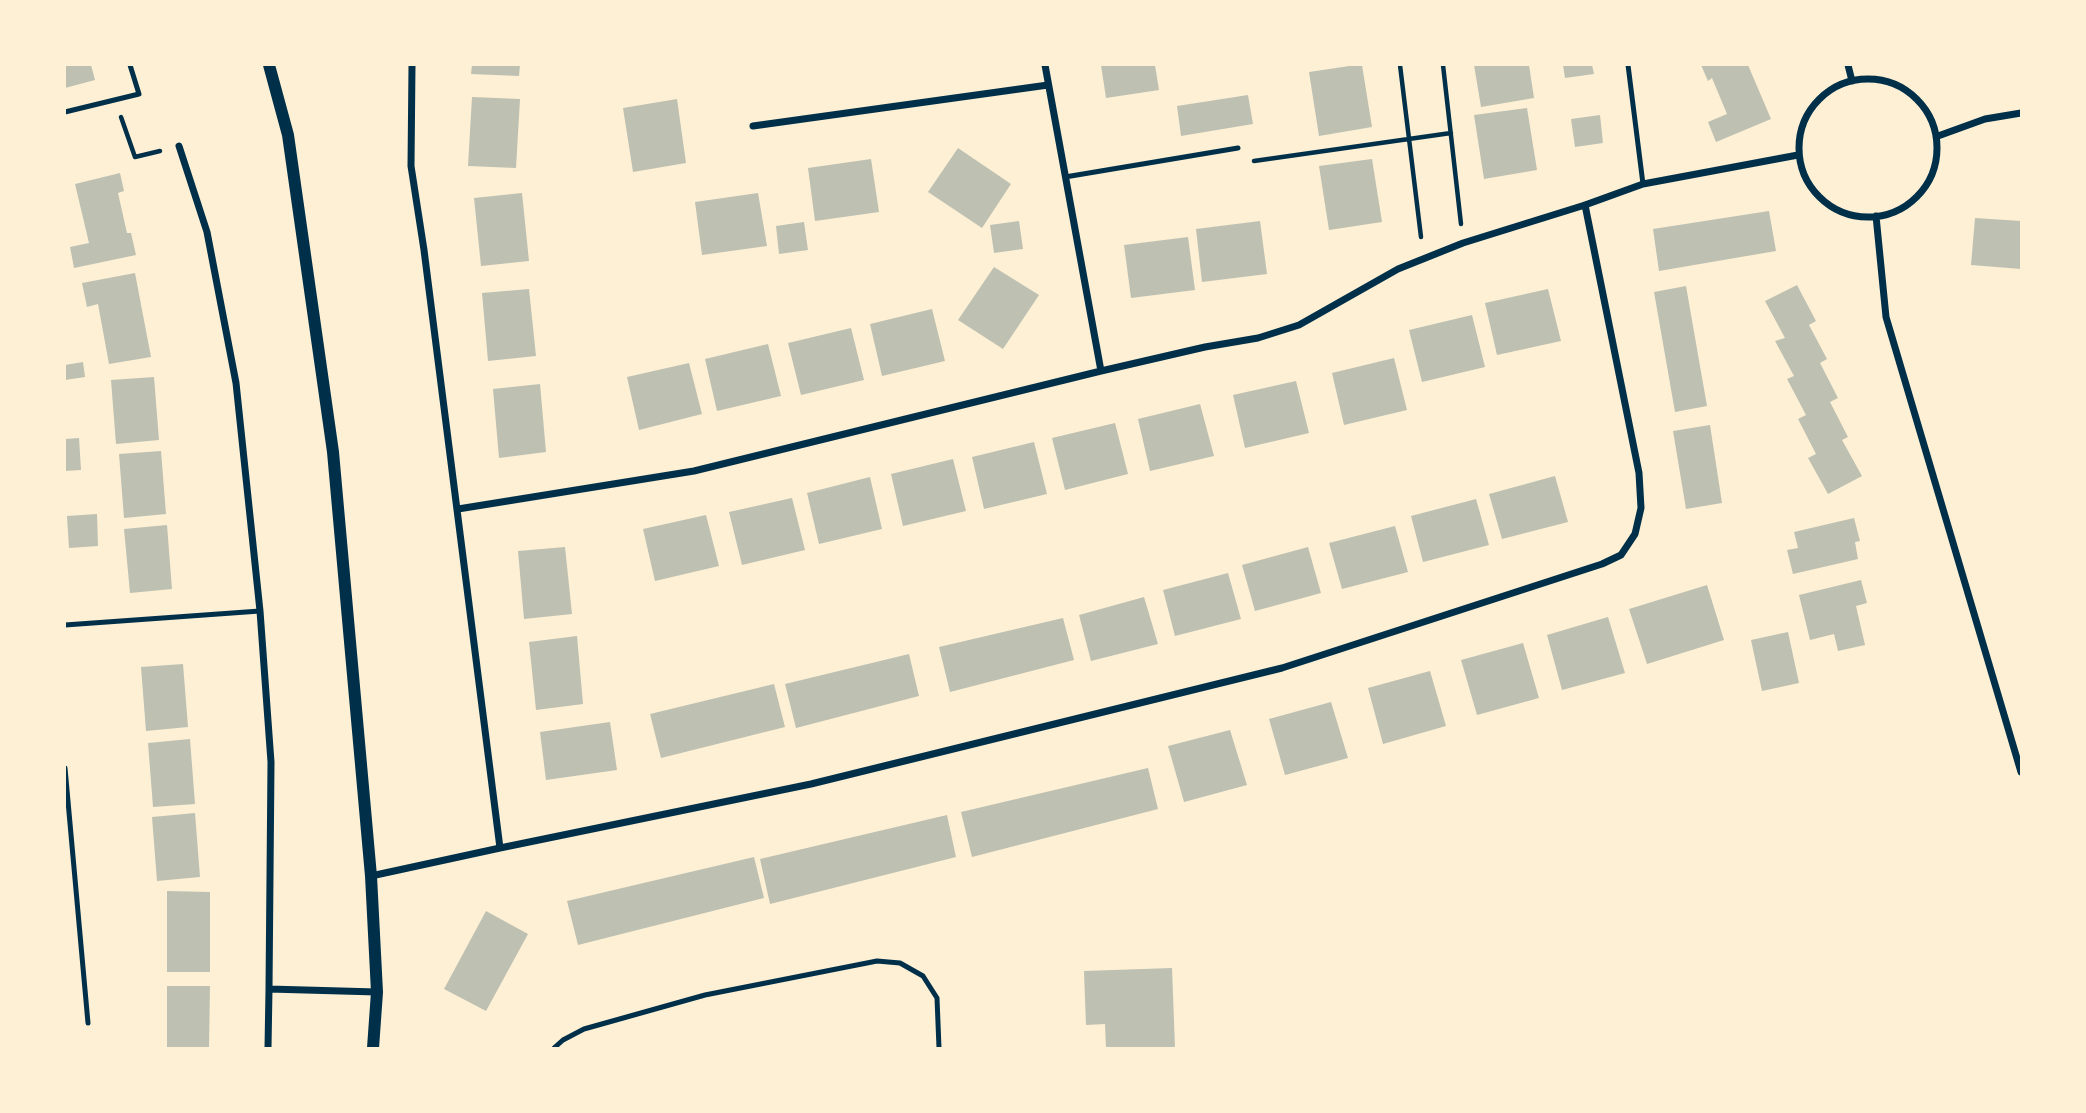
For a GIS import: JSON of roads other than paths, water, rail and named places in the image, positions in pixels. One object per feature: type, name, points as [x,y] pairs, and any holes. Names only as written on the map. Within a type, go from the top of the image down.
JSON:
[{"type":"street","points":[[269,65],[288,135],[333,452],[371,876],[377,992],[373,1048]]},
{"type":"street","points":[[412,65],[411,166],[426,264],[500,848]]},
{"type":"street","points":[[1045,65],[1101,371]]},
{"type":"street","points":[[1849,65],[1852,81]]},
{"type":"street","points":[[1885,80],[1916,96],[1931,116],[1938,136],[1938,160],[1924,191],[1906,207],[1889,215],[1854,216],[1831,208],[1812,191],[1801,170],[1798,155],[1802,123],[1815,102],[1834,87],[1852,81],[1885,80]]},
{"type":"street","points":[[753,126],[1048,85]]},
{"type":"street","points":[[1938,136],[1985,119],[2021,113]]},
{"type":"street","points":[[179,146],[207,232],[236,383],[260,611],[271,762],[268,1048]]},
{"type":"street","points":[[457,509],[694,471],[1101,371],[1258,338],[1299,325],[1398,269],[1463,243],[1643,184],[1798,155]]},
{"type":"street","points":[[371,876],[811,784],[1282,668],[1602,564],[1621,555],[1635,534],[1641,508],[1639,473],[1585,205]]},
{"type":"street","points":[[1876,216],[1886,317],[2021,772]]},
{"type":"street","points":[[269,989],[377,992]]},
{"type":"lane","points":[[65,112],[139,94],[130,65]]},
{"type":"lane","points":[[1628,65],[1643,184]]},
{"type":"lane","points":[[1065,177],[1238,148]]},
{"type":"lane","points":[[65,625],[260,611]]},
{"type":"lane","points":[[65,768],[88,1023]]},
{"type":"lane","points":[[554,1048],[584,1029],[705,995],[877,961],[900,963],[923,976],[937,998],[939,1048]]}]
